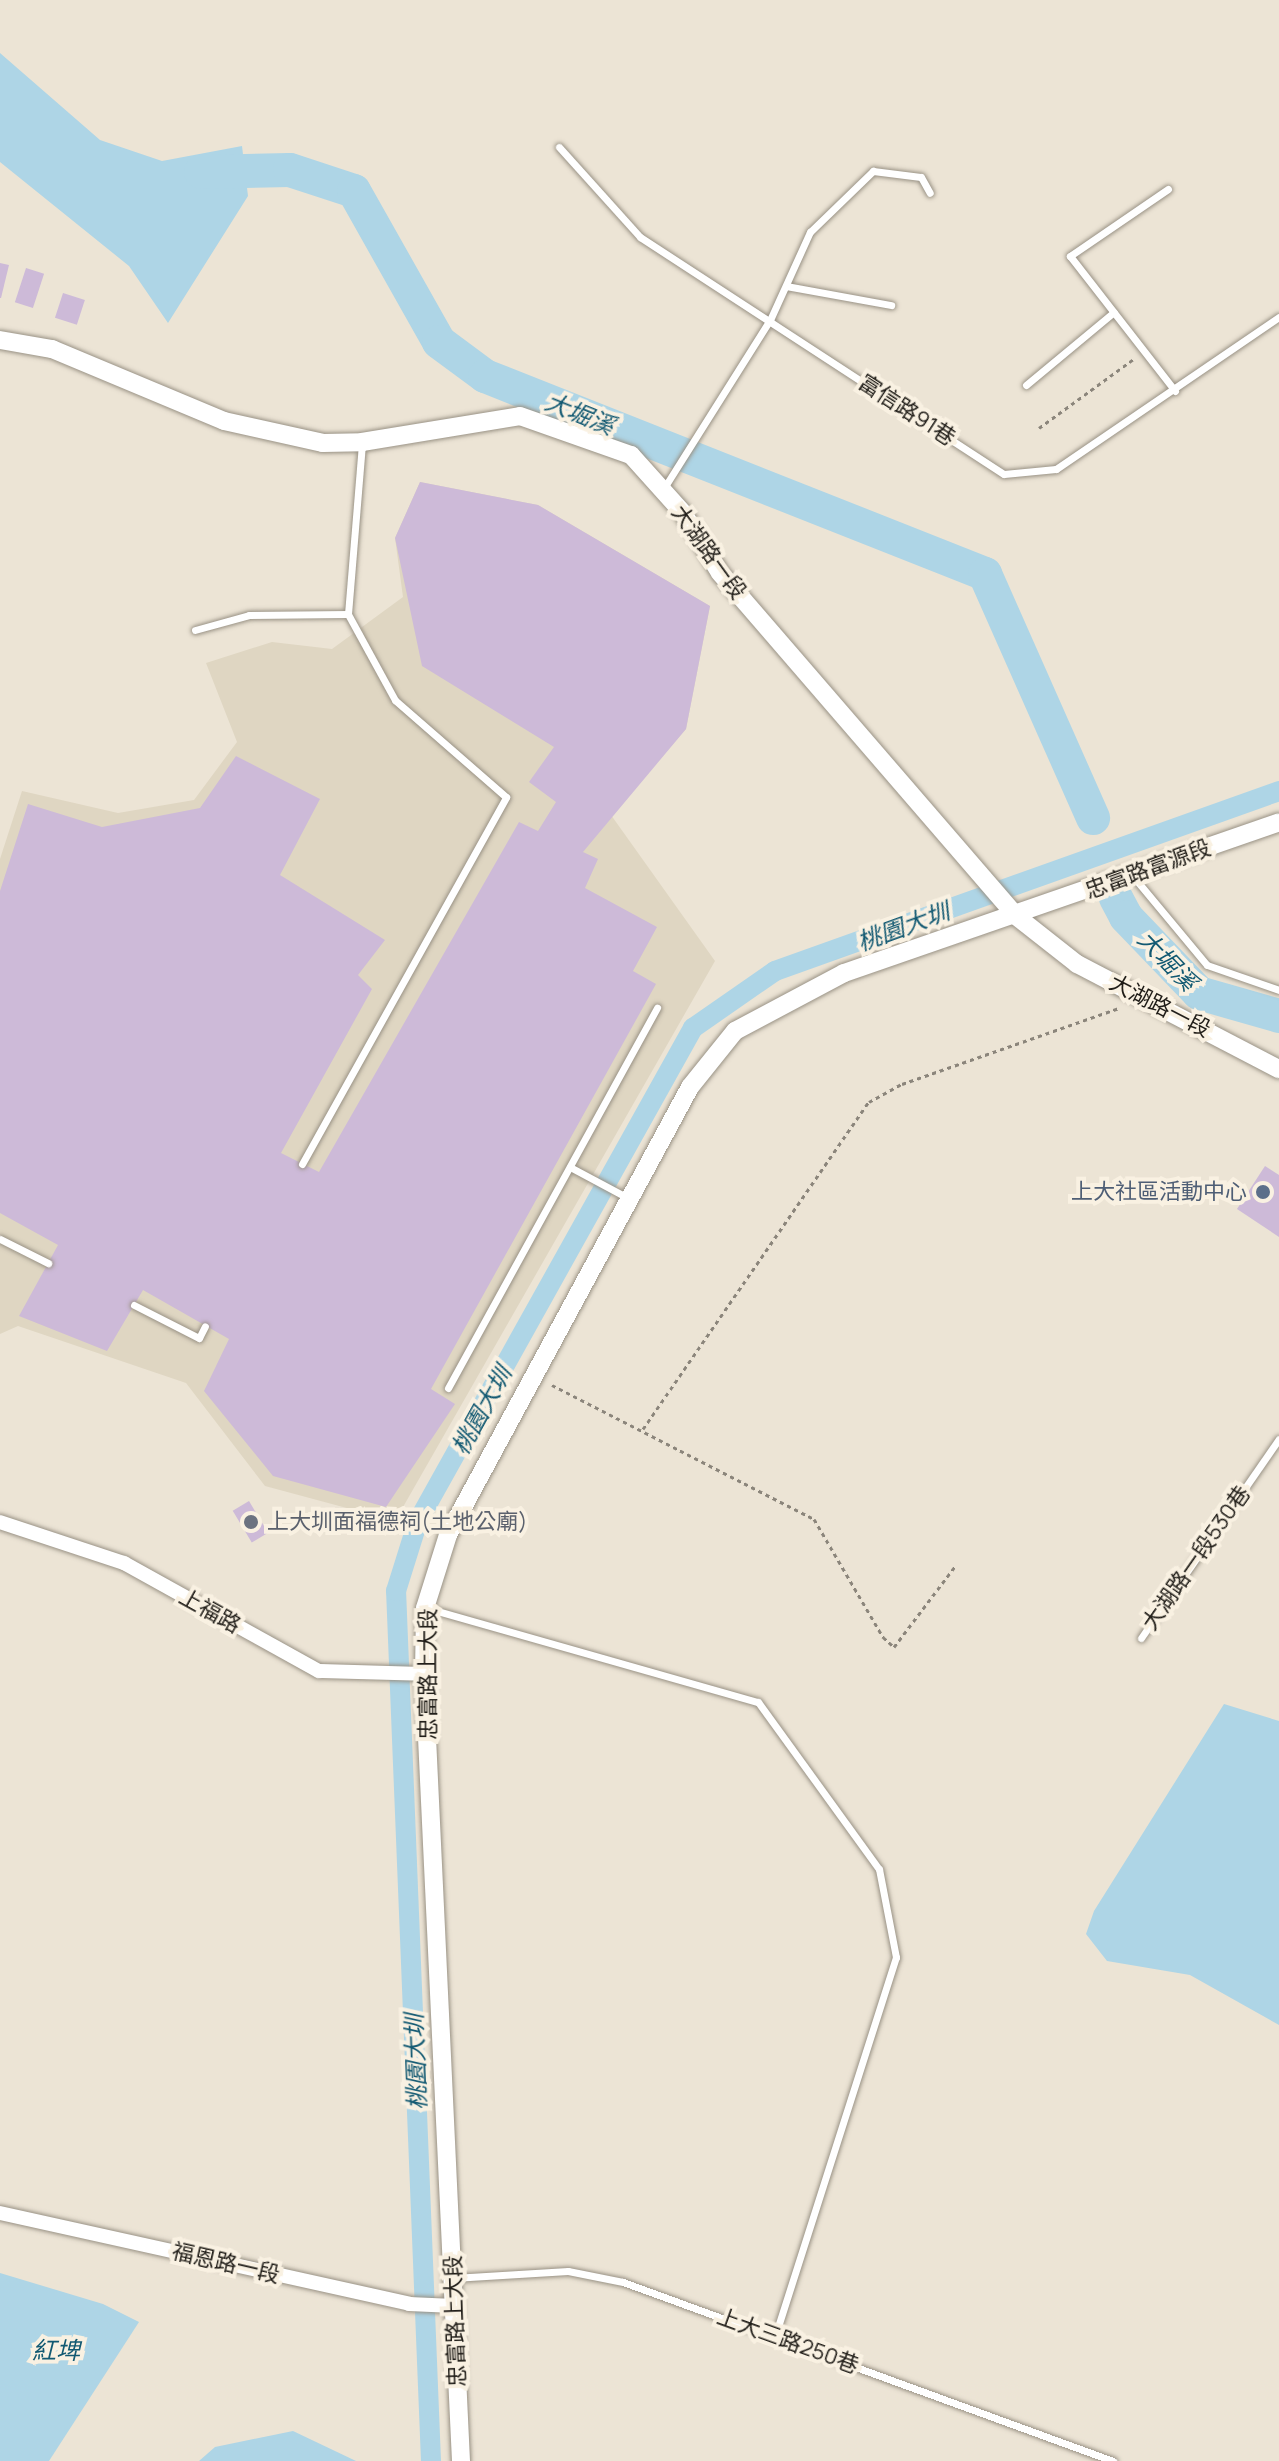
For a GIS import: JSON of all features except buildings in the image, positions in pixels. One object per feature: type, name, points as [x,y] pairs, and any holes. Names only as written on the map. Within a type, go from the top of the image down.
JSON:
[{"type":"street","name":"大湖路一段","points":[[0,340],[52,349],[224,421],[323,443],[362,442],[520,416],[631,455],[663,490],[720,573],[1016,916],[1077,964],[1279,1069]]},
{"type":"street","name":"忠富路富源段","points":[[1016,916],[1279,822]]},
{"type":"street","name":"忠富路上大段","points":[[461,2461],[446,2306],[453,2278],[417,1674],[425,1608],[448,1535],[626,1197],[690,1087],[735,1031],[844,973],[1016,916]]},
{"type":"street","name":"上福路","points":[[1,1524],[124,1563],[319,1671],[417,1674]]},
{"type":"street","name":"福恩路一段","points":[[0,2213],[409,2304],[446,2306]]},
{"type":"lane","name":"富信路91巷","points":[[559,147],[640,237],[1004,474],[1056,469],[1277,321]]},
{"type":"lane","points":[[663,490],[770,320],[810,232],[873,171],[921,177],[930,193]]},
{"type":"lane","points":[[1168,189],[1070,256],[1175,391]]},
{"type":"lane","points":[[786,286],[891,305]]},
{"type":"lane","points":[[1026,385],[1114,312]]},
{"type":"lane","points":[[302,1164],[506,797],[395,700],[348,614],[362,442]]},
{"type":"lane","points":[[195,630],[249,615],[348,614]]},
{"type":"lane","points":[[1132,875],[1207,965],[1279,990]]},
{"type":"lane","points":[[448,1388],[657,1008]]},
{"type":"lane","points":[[570,1167],[596,1178],[626,1197]]},
{"type":"lane","points":[[0,1239],[48,1263]]},
{"type":"lane","points":[[134,1305],[199,1338],[205,1326]]},
{"type":"lane","name":"大湖路一段530巷","points":[[1141,1638],[1279,1439]]},
{"type":"lane","points":[[425,1608],[758,1702],[879,1869],[896,1957],[775,2336]]},
{"type":"lane","name":"上大三路250巷","points":[[453,2278],[568,2271],[623,2282],[1113,2461]]},
{"type":"path","points":[[1039,428],[1144,351]]},
{"type":"path","points":[[643,1429],[869,1102],[902,1084],[1145,998]]},
{"type":"path","points":[[534,1376],[814,1519],[883,1637],[894,1647],[956,1565]]},
{"type":"shaded area","points":[[420,482],[538,505],[710,606],[686,729],[611,815],[715,961],[395,1521],[265,1486],[186,1383],[18,1326],[0,1334],[0,859],[22,791],[118,813],[194,800],[237,742],[206,663],[272,642],[332,649],[403,597],[395,538]]},
{"type":"water","points":[[0,53],[100,140],[162,161],[242,146],[248,196],[168,323],[129,266],[0,162]]},
{"type":"water","points":[[1224,1704],[1279,1721],[1279,2025],[1190,1975],[1107,1961],[1086,1934],[1094,1911]]},
{"type":"water","name":"紅埤","points":[[0,2273],[103,2304],[139,2322],[49,2461],[0,2461]]},
{"type":"water","points":[[293,2431],[356,2461],[199,2461],[215,2447]]},
{"type":"waterway","name":"大堀溪","points":[[201,172],[290,170],[354,191],[439,342],[485,376],[985,574],[1093,818]]},
{"type":"waterway","name":"桃園大圳","points":[[431,2461],[396,1591],[418,1521],[693,1028],[775,971],[1279,791]]},
{"type":"waterway","name":"大堀溪","points":[[1116,898],[1126,917],[1199,993],[1279,1016]]},
{"type":"place","name":"上大社區活動中心","points":[[1263,1192]]},
{"type":"place","name":"上大圳面福德祠(土地公廟)","points":[[251,1522]]}]
